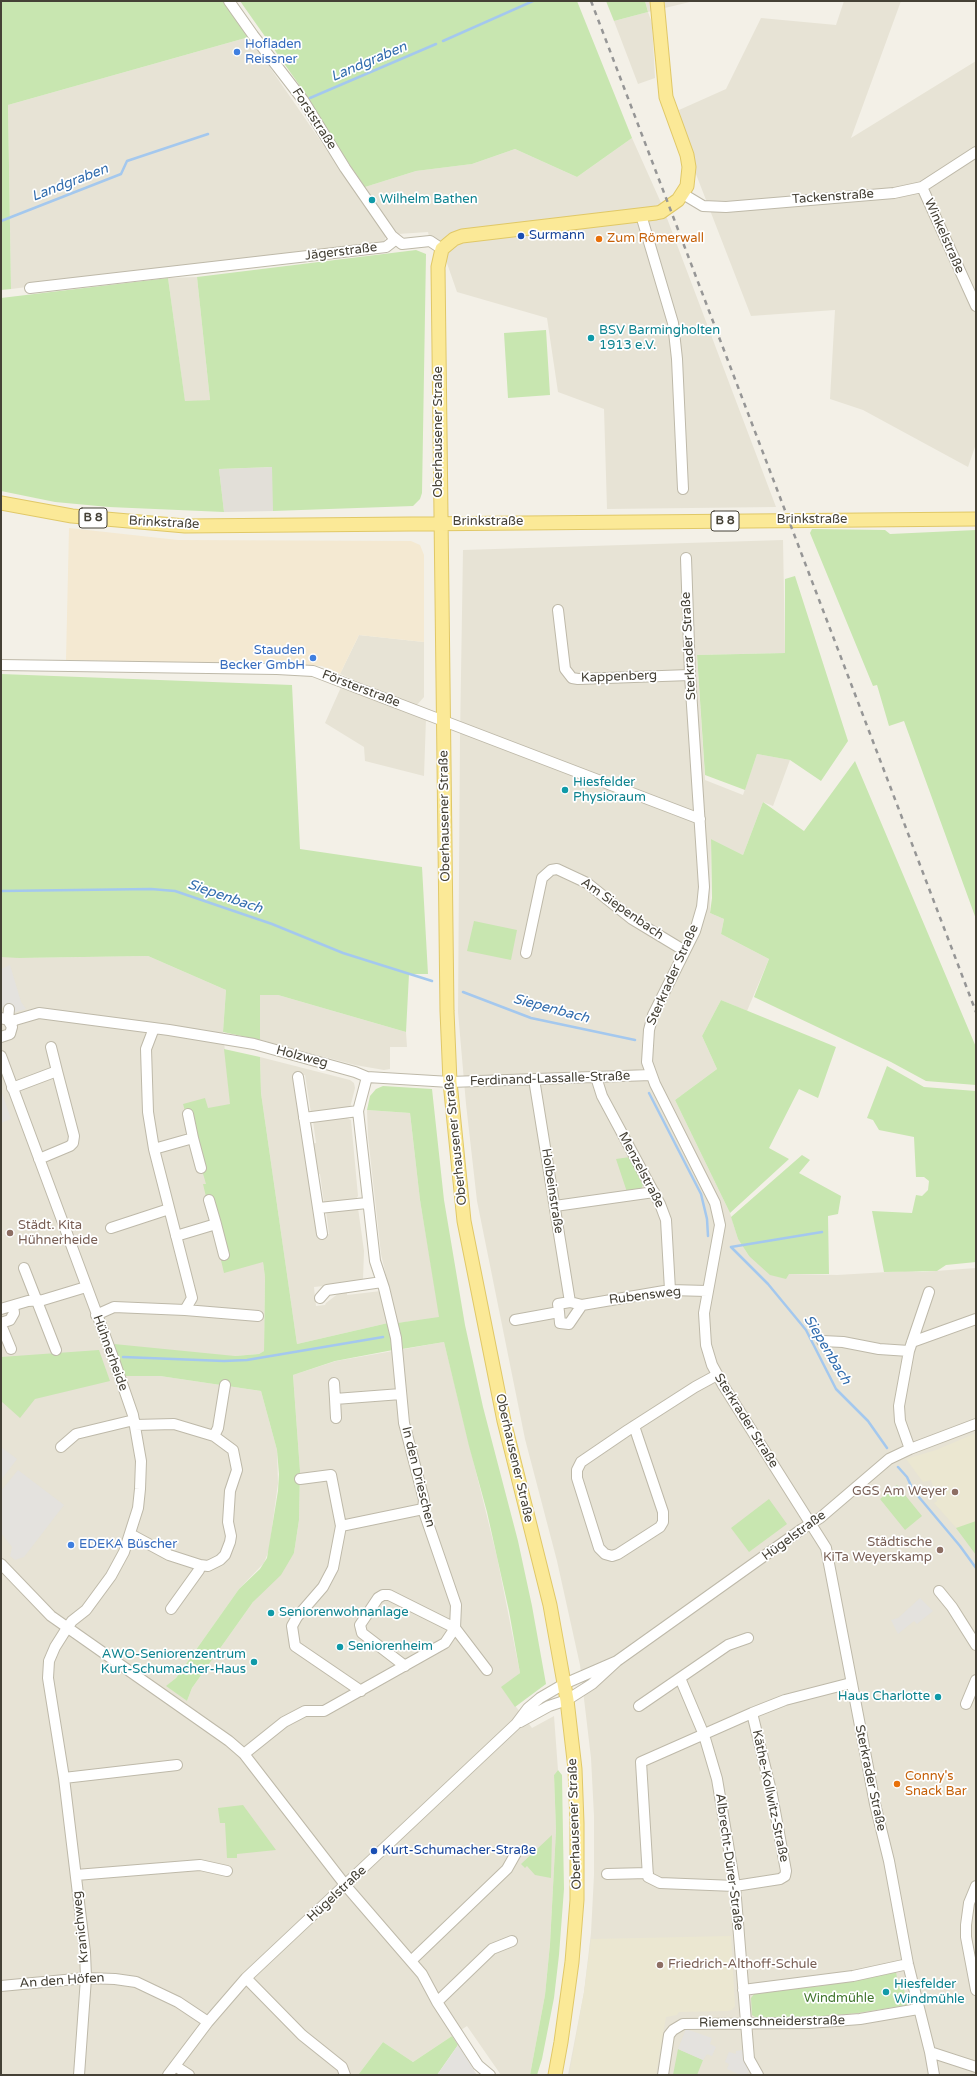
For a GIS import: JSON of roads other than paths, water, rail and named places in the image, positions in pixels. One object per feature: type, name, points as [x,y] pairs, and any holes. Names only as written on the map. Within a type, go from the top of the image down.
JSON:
[{"type":"main road","points":[[442,249],[449,242],[462,236],[642,215],[661,212],[674,204],[682,194],[689,179],[689,167],[687,155],[666,97],[657,1]]},
{"type":"main road","name":"Oberhausener Straße","points":[[442,249],[438,267],[440,523],[447,1012],[450,1082],[464,1222],[504,1421],[550,1605],[567,1700],[575,1774],[578,1823],[576,1900],[572,1962],[554,2075]]},
{"type":"main road","name":"Brinkstraße","points":[[1,502],[72,516],[185,526],[976,519]]},
{"type":"main road","name":"Oberhausener Straße","points":[[548,2075],[563,2019]]},
{"type":"street","name":"Forststraße","points":[[229,1],[253,36],[304,100],[345,168],[395,240]]},
{"type":"street","name":"Tackenstraße","points":[[682,194],[703,206],[726,208],[894,193],[922,187],[976,152]]},
{"type":"street","name":"Winkelstraße","points":[[922,187],[976,306]]},
{"type":"street","points":[[642,215],[673,323],[677,359],[683,489]]},
{"type":"street","name":"Jägerstraße","points":[[30,288],[386,247],[395,240],[405,244],[430,241],[442,249]]},
{"type":"street","name":"Sterkrader Straße","points":[[686,558],[690,674],[704,887],[702,907],[695,932],[653,1014],[649,1030],[647,1062],[651,1075],[715,1203],[720,1224],[720,1234],[707,1291],[704,1314],[706,1345],[717,1375],[826,1548],[875,1804],[889,1861],[908,1964],[918,2009],[930,2052],[934,2075]]},
{"type":"street","name":"Kappenberg","points":[[558,610],[565,669],[572,678],[578,679],[690,674]]},
{"type":"street","name":"Försterstraße","points":[[1,665],[277,669],[313,671],[700,819]]},
{"type":"street","name":"Am Siepenbach","points":[[526,953],[542,878],[550,870],[558,869],[587,883],[632,919],[685,952]]},
{"type":"street","points":[[1,1037],[10,1034],[12,1027],[7,1021],[9,1009]]},
{"type":"street","name":"Holzweg","points":[[7,1021],[15,1020],[24,1013],[39,1013],[154,1028],[254,1044],[355,1072],[366,1077],[450,1082]]},
{"type":"street","points":[[154,1028],[146,1049],[148,1112],[154,1149],[192,1298],[185,1310]]},
{"type":"street","points":[[39,1159],[70,1146],[73,1143],[74,1136],[51,1047]]},
{"type":"street","name":"Hühnerheide","points":[[1,1056],[114,1360],[134,1422],[141,1461],[138,1508],[124,1552],[111,1576],[86,1610],[72,1621],[67,1628]]},
{"type":"street","points":[[12,1088],[57,1071]]},
{"type":"street","name":"Ferdinand-Lassalle-Straße","points":[[450,1082],[651,1075]]},
{"type":"street","points":[[298,1077],[322,1234]]},
{"type":"street","name":"In den Drieschen","points":[[366,1077],[358,1111],[367,1203],[375,1261],[382,1282],[396,1338],[400,1394],[404,1423],[424,1500],[423,1509],[456,1605],[455,1628]]},
{"type":"street","name":"Menzelstraße","points":[[596,1077],[602,1096],[654,1192],[666,1220],[670,1290]]},
{"type":"street","name":"Holbeinstraße","points":[[534,1079],[570,1302]]},
{"type":"street","points":[[304,1118],[358,1111]]},
{"type":"street","points":[[188,1114],[201,1168]]},
{"type":"street","points":[[154,1149],[193,1138]]},
{"type":"street","points":[[555,1206],[654,1192]]},
{"type":"street","points":[[209,1200],[224,1255]]},
{"type":"street","points":[[319,1208],[367,1203]]},
{"type":"street","points":[[111,1228],[169,1209]]},
{"type":"street","points":[[176,1236],[216,1224]]},
{"type":"street","points":[[24,1268],[56,1350]]},
{"type":"street","points":[[320,1298],[326,1290],[382,1282]]},
{"type":"street","points":[[1,1310],[28,1301],[36,1301],[86,1287]]},
{"type":"street","name":"Rubensweg","points":[[570,1302],[582,1304],[670,1290],[707,1291]]},
{"type":"street","points":[[910,1449],[900,1421],[899,1406],[911,1346],[929,1292]]},
{"type":"street","points":[[570,1302],[558,1304],[560,1322],[569,1324],[582,1304]]},
{"type":"street","points":[[11,1349],[1,1324],[7,1322],[13,1316],[13,1306]]},
{"type":"street","points":[[96,1314],[114,1307],[185,1310],[258,1316]]},
{"type":"street","points":[[515,1320],[559,1312]]},
{"type":"street","points":[[822,1341],[843,1342],[879,1349],[911,1346],[976,1319]]},
{"type":"street","points":[[634,1426],[663,1512],[663,1522],[660,1527],[618,1554],[612,1556],[605,1554],[599,1548],[577,1478],[577,1470],[581,1462],[634,1426],[695,1386],[717,1375]]},
{"type":"street","points":[[334,1383],[336,1418]]},
{"type":"street","points":[[214,1436],[218,1428],[225,1385]]},
{"type":"street","points":[[335,1399],[400,1394]]},
{"type":"street","points":[[61,1447],[76,1434],[134,1422],[174,1424],[214,1436],[233,1450],[237,1470],[230,1491],[228,1522],[231,1536],[225,1555],[220,1560],[208,1566],[200,1565],[169,1555],[130,1534]]},
{"type":"street","name":"Hügelstraße","points":[[516,1724],[549,1706],[567,1700],[592,1684],[617,1661],[820,1518],[889,1459],[910,1449],[976,1424]]},
{"type":"street","points":[[300,1479],[331,1475],[341,1526],[333,1568],[323,1587],[292,1626],[295,1646],[361,1691]]},
{"type":"street","points":[[341,1526],[423,1509]]},
{"type":"street","points":[[1,1564],[30,1596],[51,1616],[244,1754],[346,1886],[422,1974],[437,2002],[478,2065],[490,2075]]},
{"type":"street","points":[[171,1609],[199,1570],[200,1565]]},
{"type":"street","points":[[939,1591],[952,1607],[976,1645]]},
{"type":"street","points":[[405,1666],[362,1633],[360,1625],[378,1598],[383,1595],[389,1595],[455,1628],[487,1670]]},
{"type":"street","name":"Kranichweg","points":[[67,1628],[54,1647],[49,1661],[48,1678],[64,1778],[76,1875],[86,1978],[79,2075]]},
{"type":"street","points":[[244,1754],[272,1730],[305,1711],[324,1711],[445,1643],[455,1628]]},
{"type":"street","points":[[639,1706],[728,1645],[748,1638]]},
{"type":"street","name":"Hügelstraße","points":[[168,2075],[208,2022],[246,1978],[346,1886],[516,1724],[528,1708],[540,1698],[564,1684],[617,1661]]},
{"type":"street","name":"Albrecht-Dürer-Straße","points":[[680,1678],[704,1735],[718,1779],[735,1886],[749,2058],[758,2075]]},
{"type":"street","points":[[966,1704],[976,1680]]},
{"type":"street","points":[[607,1874],[648,1873],[642,1762],[785,1700],[851,1683]]},
{"type":"street","name":"Käthe-Kollwitz-Straße","points":[[648,1873],[648,1877],[660,1883],[735,1886],[780,1879],[785,1876],[786,1871],[772,1795],[752,1713]]},
{"type":"street","points":[[64,1778],[177,1765]]},
{"type":"street","points":[[411,1961],[507,1869],[516,1853]]},
{"type":"street","name":"Kranichweg","points":[[76,1875],[200,1865],[227,1871]]},
{"type":"street","points":[[976,1886],[969,1903],[966,1925],[966,1938],[976,1990]]},
{"type":"street","points":[[437,2002],[492,1949],[512,1941]]},
{"type":"street","points":[[743,1990],[853,1976],[908,1964]]},
{"type":"street","name":"An den Höfen","points":[[1,1986],[86,1978],[115,1979],[136,1982],[178,2002],[208,2022]]},
{"type":"street","points":[[246,1978],[302,2035],[342,2067],[345,2075]]},
{"type":"street","name":"Riemenschneiderstraße","points":[[663,2075],[669,2035],[678,2026],[694,2024],[809,2024],[860,2019],[918,2009]]},
{"type":"street","points":[[930,2052],[976,2067]]},
{"type":"street","points":[[175,2066],[189,2075]]},
{"type":"waterway","name":"Landgraben","points":[[443,41],[533,1]]},
{"type":"waterway","name":"Landgraben","points":[[310,98],[436,44]]},
{"type":"waterway","name":"Landgraben","points":[[1,221],[121,174],[127,161],[208,134]]},
{"type":"waterway","name":"Siepenbach","points":[[1,891],[151,889],[175,891],[272,924],[343,953],[432,981]]},
{"type":"waterway","name":"Siepenbach","points":[[463,992],[531,1018],[635,1040]]},
{"type":"waterway","name":"Siepenbach","points":[[649,1093],[701,1194],[707,1219],[708,1236]]},
{"type":"waterway","points":[[731,1247],[822,1232]]},
{"type":"waterway","name":"Siepenbach","points":[[731,1247],[768,1284],[806,1330],[836,1389],[868,1421],[887,1448]]},
{"type":"waterway","points":[[123,1357],[224,1361],[247,1360],[383,1337]]},
{"type":"waterway","name":"Siepenbach","points":[[898,1467],[907,1477],[913,1490],[960,1546],[976,1568]]},
{"type":"railway","points":[[591,1],[976,1012]]},
{"type":"place","name":"Hofladen Reissner","points":[[237,52]]},
{"type":"place","name":"Wilhelm Bathen","points":[[372,200]]},
{"type":"place","name":"Surmann","points":[[521,236]]},
{"type":"place","name":"Zum Römerwall","points":[[599,239]]},
{"type":"place","name":"BSV Barmingholten 1913 e.V.","points":[[591,338]]},
{"type":"place","name":"Stauden Becker GmbH","points":[[313,658]]},
{"type":"place","name":"Hiesfelder Physioraum","points":[[565,790]]},
{"type":"place","name":"Städt. Kita Hühnerheide","points":[[10,1233]]},
{"type":"place","name":"GGS Am Weyer","points":[[955,1492]]},
{"type":"place","name":"EDEKA Büscher","points":[[71,1545]]},
{"type":"place","name":"Städtische KiTa Weyerskamp","points":[[940,1550]]},
{"type":"place","name":"Seniorenwohnanlage","points":[[271,1613]]},
{"type":"place","name":"Seniorenheim","points":[[340,1647]]},
{"type":"place","name":"AWO-Seniorenzentrum Kurt-Schumacher-Haus","points":[[254,1662]]},
{"type":"place","name":"Haus Charlotte","points":[[938,1697]]},
{"type":"place","name":"Conny's Snack Bar","points":[[897,1784]]},
{"type":"place","name":"Kurt-Schumacher-Straße","points":[[374,1851]]},
{"type":"place","name":"Friedrich-Althoff-Schule","points":[[660,1965]]},
{"type":"place","name":"Hiesfelder Windmühle","points":[[886,1992]]},
{"type":"park label","name":"Windmühle","points":[[839,1999]]}]
